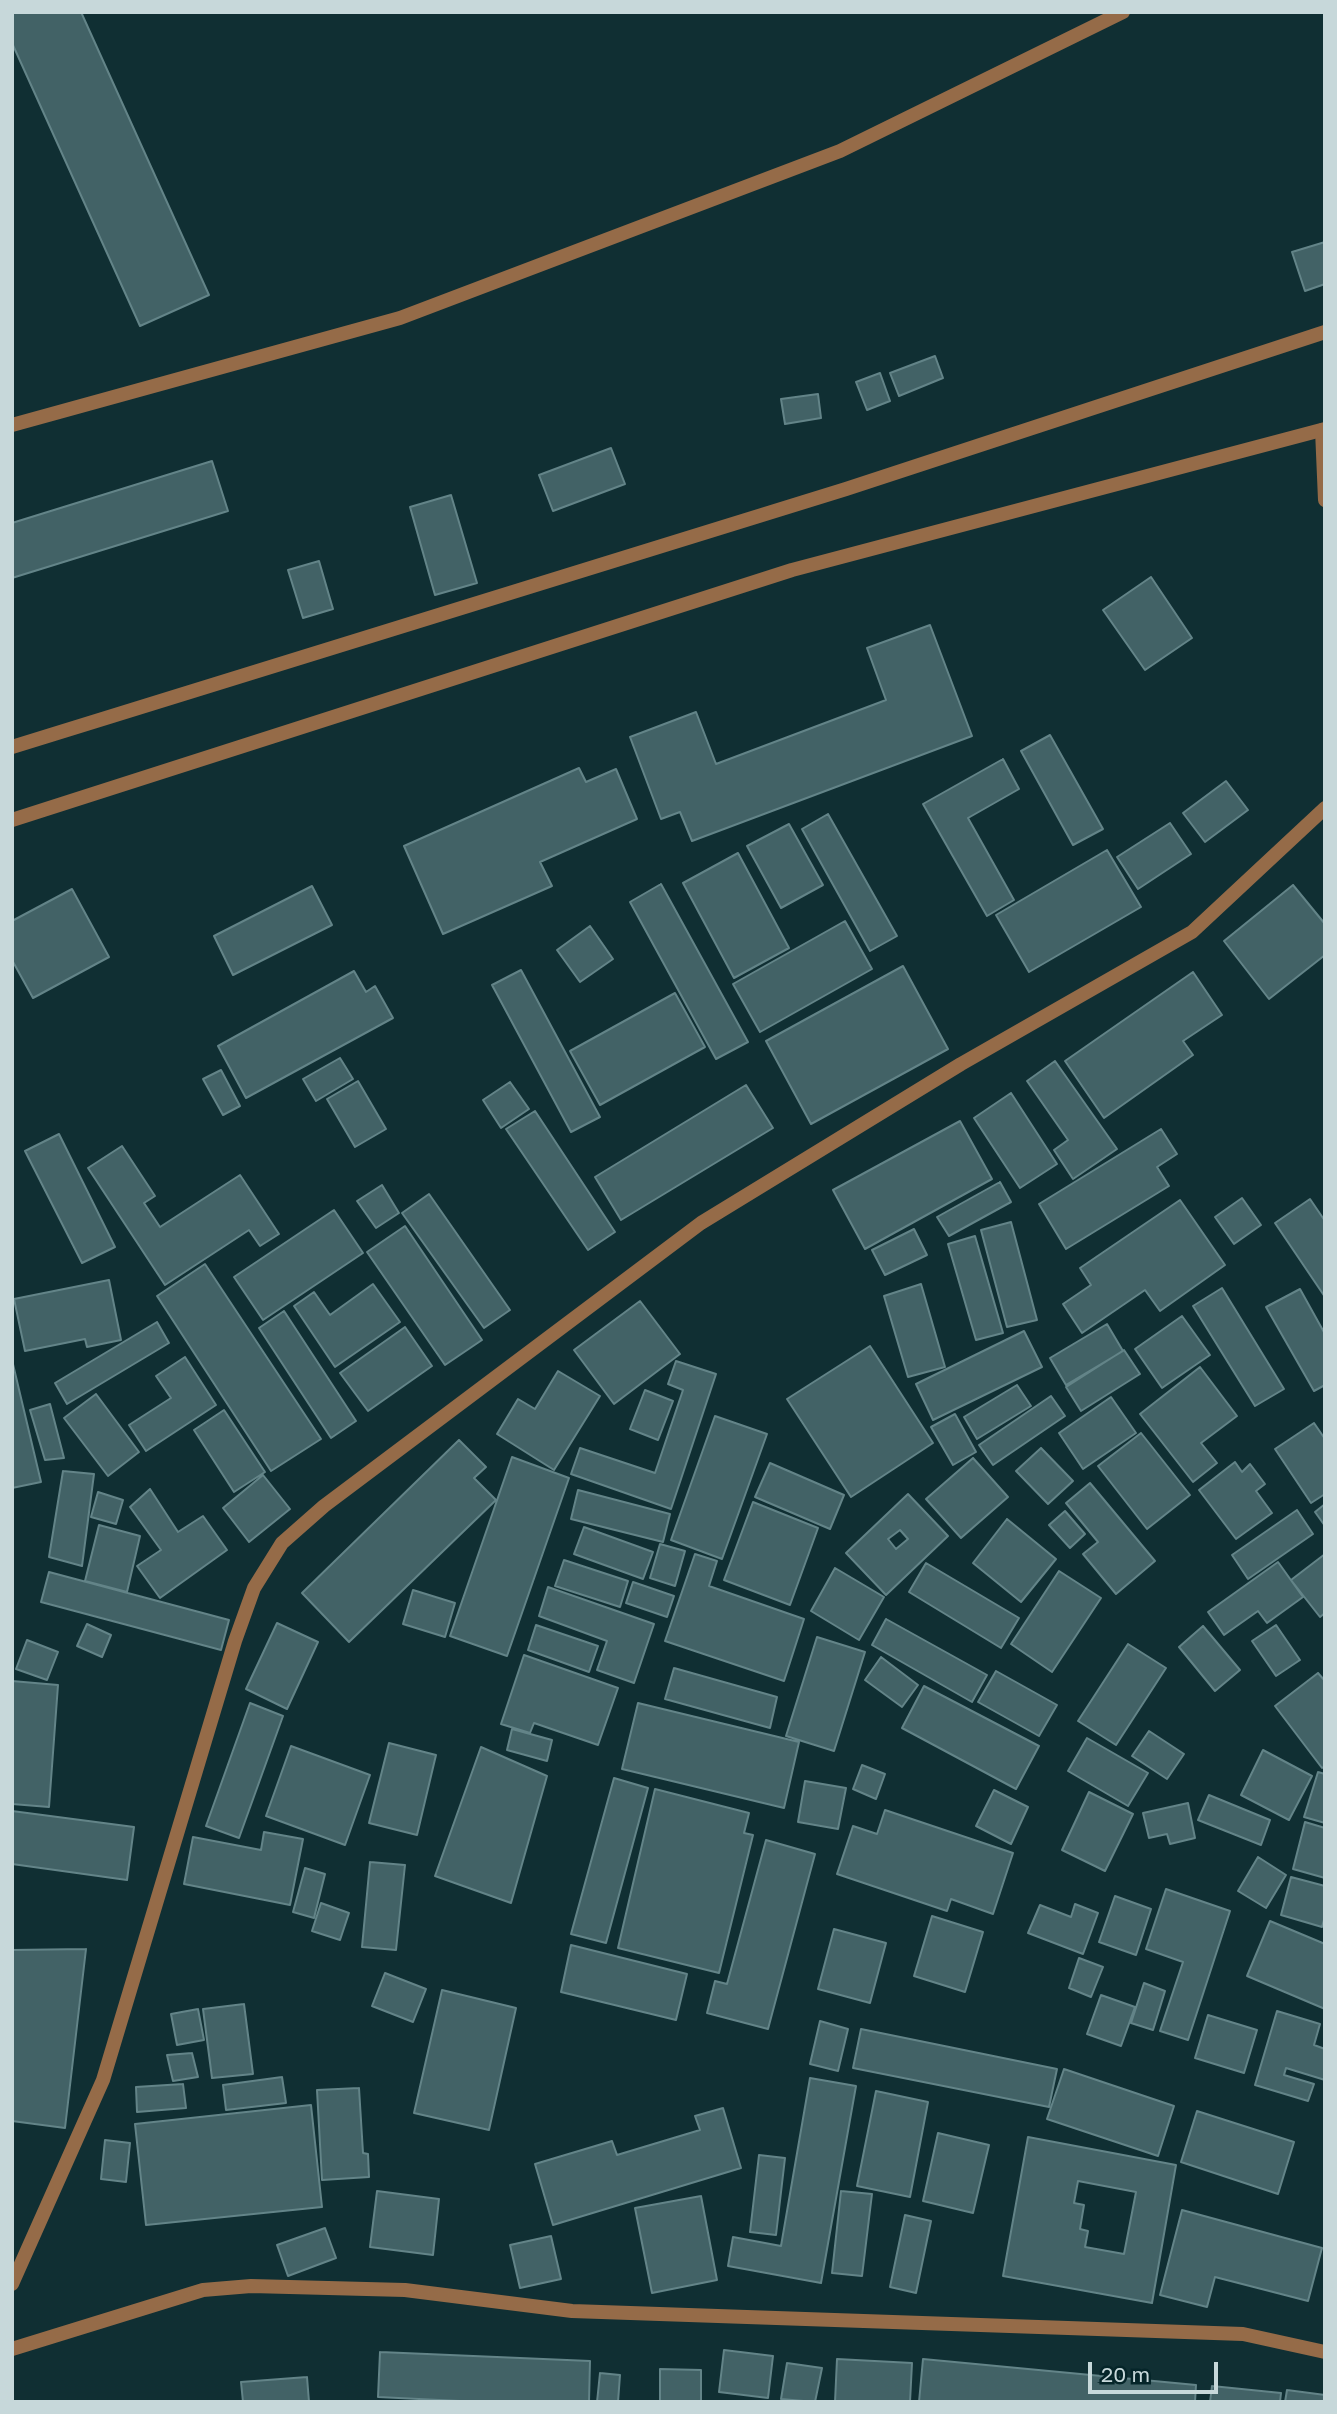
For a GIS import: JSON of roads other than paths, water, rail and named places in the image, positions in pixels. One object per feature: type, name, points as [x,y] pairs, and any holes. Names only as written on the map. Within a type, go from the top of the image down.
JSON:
[{"type":"street","points":[[12,425],[400,318],[840,151],[1123,12]]},
{"type":"street","points":[[12,747],[846,489],[1325,332]]},
{"type":"street","points":[[12,820],[792,570],[1323,429],[1325,500]]},
{"type":"street","points":[[12,2284],[103,2080],[235,1641],[254,1588],[282,1544],[324,1506],[701,1223],[961,1064],[1192,932],[1325,808]]},
{"type":"street","points":[[12,2349],[203,2290],[251,2286],[405,2290],[572,2311],[1244,2334],[1325,2352]]}]
